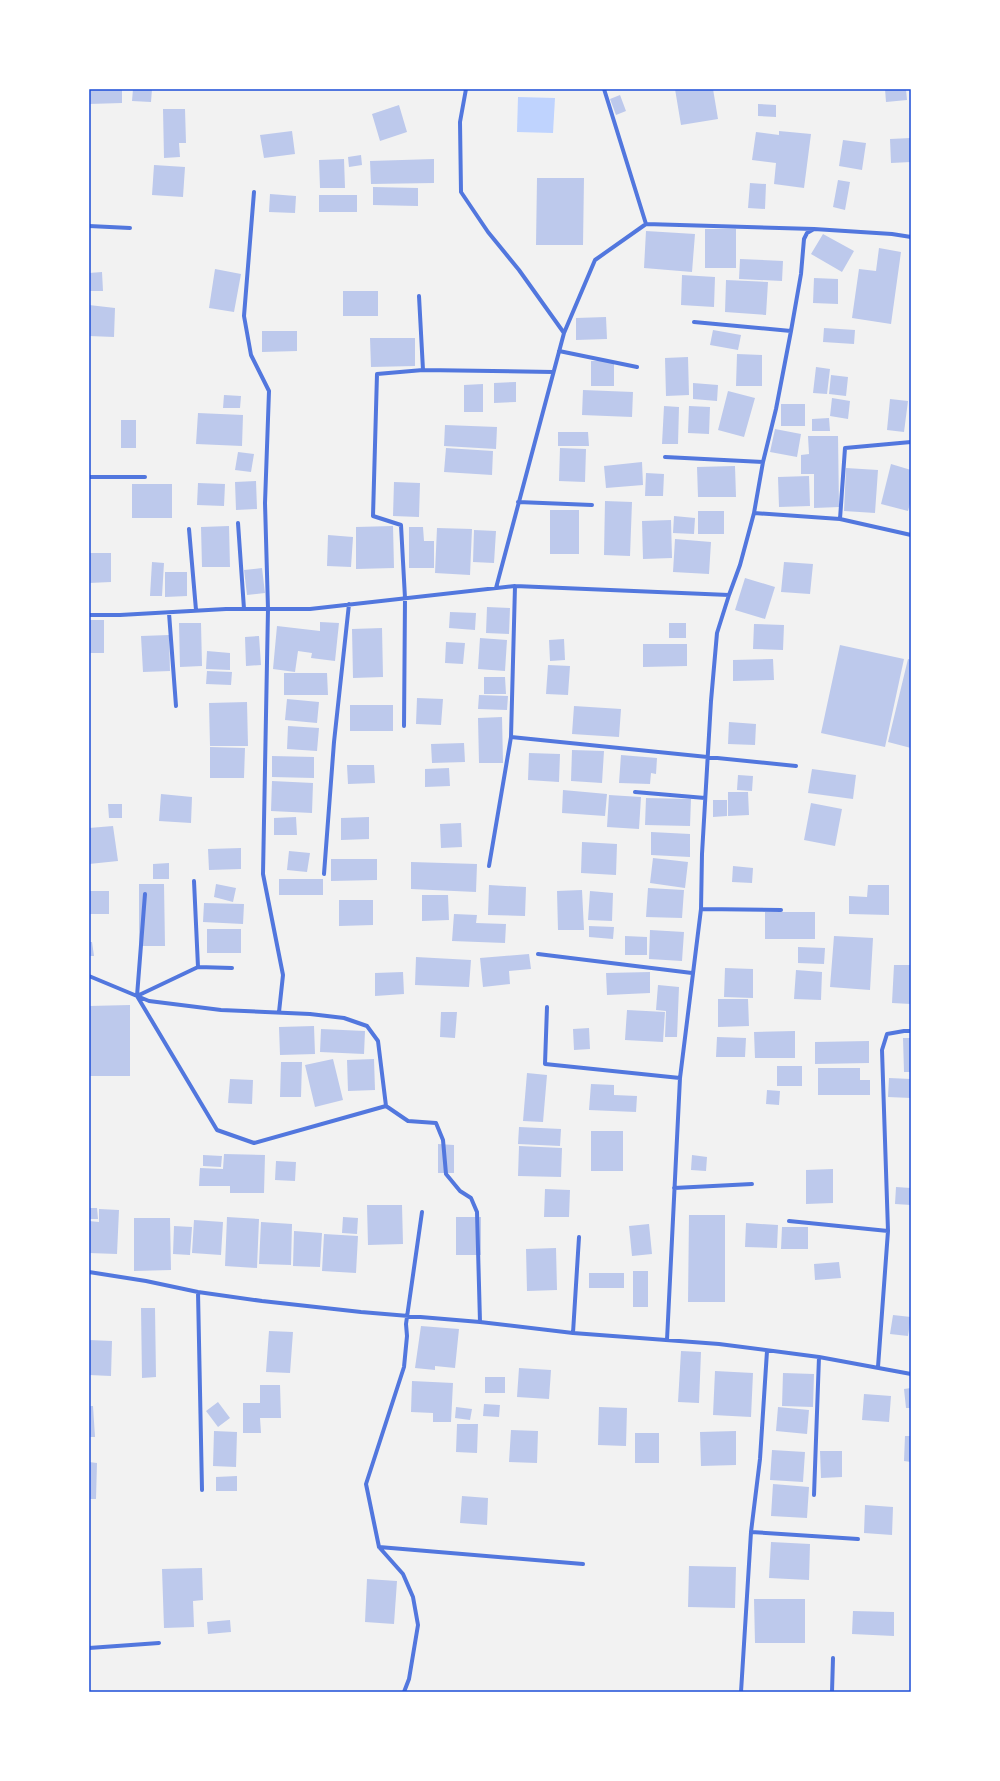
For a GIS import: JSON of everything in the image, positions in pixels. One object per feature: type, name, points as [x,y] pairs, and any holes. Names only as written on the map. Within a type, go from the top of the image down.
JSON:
[{"type":"street","points":[[466,89],[460,122],[461,192],[488,232],[519,270],[564,333]]},
{"type":"street","points":[[604,89],[646,224]]},
{"type":"street","points":[[254,192],[244,316],[251,355],[269,391],[265,503],[268,609],[263,874],[283,974],[279,1012]]},
{"type":"street","points":[[496,588],[564,333],[595,260],[646,224],[814,229],[892,234],[911,237]]},
{"type":"street","points":[[89,226],[130,228]]},
{"type":"street","points":[[667,1340],[680,1078],[688,1024],[692,973],[701,909],[706,798],[717,633],[740,565],[754,513],[763,462],[776,410],[791,331],[801,274],[804,239],[807,233],[814,229]]},
{"type":"street","points":[[419,296],[423,370]]},
{"type":"street","points":[[694,322],[791,331]]},
{"type":"street","points":[[559,351],[637,367]]},
{"type":"street","points":[[404,726],[405,598],[401,525],[374,516],[377,374],[423,370],[553,372]]},
{"type":"street","points":[[840,519],[845,448],[911,442]]},
{"type":"street","points":[[665,457],[763,462]]},
{"type":"street","points":[[89,477],[144,477]]},
{"type":"street","points":[[518,502],[592,505]]},
{"type":"street","points":[[754,513],[840,519],[911,535]]},
{"type":"street","points":[[238,524],[244,609]]},
{"type":"street","points":[[189,530],[196,610]]},
{"type":"street","points":[[89,615],[120,615],[196,610],[310,609],[515,586],[729,595]]},
{"type":"street","points":[[489,866],[511,737],[515,586]]},
{"type":"street","points":[[324,874],[334,742],[349,604]]},
{"type":"street","points":[[169,612],[176,706]]},
{"type":"street","points":[[511,737],[796,766]]},
{"type":"street","points":[[636,792],[706,798]]},
{"type":"street","points":[[194,881],[198,967]]},
{"type":"street","points":[[146,894],[137,996],[217,1130],[254,1143],[386,1106]]},
{"type":"street","points":[[701,909],[781,910]]},
{"type":"street","points":[[538,954],[692,973]]},
{"type":"street","points":[[137,996],[198,967],[232,968]]},
{"type":"street","points":[[89,976],[150,1001],[221,1010],[310,1014],[344,1018],[367,1026],[378,1041],[386,1106],[408,1121],[436,1123],[443,1140],[446,1174],[460,1191],[471,1198],[477,1212],[480,1322]]},
{"type":"street","points":[[547,1007],[545,1064],[680,1078]]},
{"type":"street","points":[[878,1367],[888,1231],[882,1050],[887,1034],[911,1031]]},
{"type":"street","points":[[674,1188],[752,1184]]},
{"type":"street","points":[[404,1692],[408,1679],[418,1625],[413,1597],[403,1574],[379,1547],[366,1484],[404,1367],[408,1316],[422,1212]]},
{"type":"street","points":[[789,1221],[888,1231]]},
{"type":"street","points":[[573,1333],[579,1237]]},
{"type":"street","points":[[89,1272],[146,1280],[198,1292],[270,1302],[480,1322],[573,1333],[719,1344],[820,1357],[911,1374]]},
{"type":"street","points":[[198,1292],[202,1490]]},
{"type":"street","points":[[741,1692],[751,1532],[760,1459],[767,1350]]},
{"type":"street","points":[[814,1495],[820,1357]]},
{"type":"street","points":[[751,1532],[858,1540]]},
{"type":"street","points":[[379,1547],[584,1564]]},
{"type":"street","points":[[89,1648],[159,1643]]},
{"type":"street","points":[[832,1692],[833,1658]]},
{"type":"water","points":[[518,97],[555,98],[553,133],[517,132]]},
{"type":"building","points":[[89,89],[122,89],[122,103],[89,104]]},
{"type":"building","points":[[133,89],[152,89],[151,102],[132,101]]},
{"type":"building","points":[[675,89],[713,89],[718,119],[681,125]]},
{"type":"building","points":[[885,89],[906,89],[907,100],[886,102]]},
{"type":"building","points":[[620,95],[626,111],[616,115],[610,99]]},
{"type":"building","points":[[758,104],[776,105],[776,117],[758,116]]},
{"type":"building","points":[[399,105],[407,132],[380,141],[372,114]]},
{"type":"building","points":[[163,109],[185,109],[186,143],[179,143],[180,157],[164,158]]},
{"type":"building","points":[[292,131],[295,154],[264,158],[260,135]]},
{"type":"building","points":[[779,131],[811,134],[804,188],[774,184],[776,163],[752,160],[756,132],[779,135]]},
{"type":"building","points":[[911,138],[911,162],[891,163],[890,139]]},
{"type":"building","points":[[843,140],[866,143],[862,170],[839,166]]},
{"type":"building","points":[[361,155],[362,165],[349,167],[348,157]]},
{"type":"building","points":[[344,159],[345,188],[320,188],[319,160]]},
{"type":"building","points":[[434,159],[434,183],[371,184],[370,161]]},
{"type":"building","points":[[154,165],[185,167],[183,197],[152,195]]},
{"type":"building","points":[[537,178],[584,178],[583,245],[536,245]]},
{"type":"building","points":[[838,180],[850,182],[845,210],[833,207]]},
{"type":"building","points":[[750,183],[766,184],[765,209],[748,208]]},
{"type":"building","points":[[373,187],[418,188],[418,206],[373,205]]},
{"type":"building","points":[[270,194],[296,196],[295,213],[269,212]]},
{"type":"building","points":[[319,195],[357,195],[357,212],[319,212]]},
{"type":"building","points":[[705,229],[736,229],[736,268],[705,268]]},
{"type":"building","points":[[646,231],[695,234],[692,272],[644,268]]},
{"type":"building","points":[[823,234],[854,251],[842,272],[811,254]]},
{"type":"building","points":[[879,248],[901,252],[891,324],[852,318],[859,269],[876,271]]},
{"type":"building","points":[[740,259],[783,261],[782,281],[739,279]]},
{"type":"building","points":[[215,269],[241,274],[234,312],[209,308]]},
{"type":"building","points":[[102,272],[103,291],[89,291],[89,273]]},
{"type":"building","points":[[682,275],[715,277],[714,307],[681,305]]},
{"type":"building","points":[[814,278],[838,279],[838,304],[813,303]]},
{"type":"building","points":[[726,280],[768,282],[766,315],[725,312]]},
{"type":"building","points":[[343,291],[378,291],[378,316],[343,316]]},
{"type":"building","points":[[89,305],[115,308],[114,337],[89,336]]},
{"type":"building","points":[[606,317],[607,339],[576,340],[576,318]]},
{"type":"building","points":[[824,328],[855,330],[854,344],[823,342]]},
{"type":"building","points":[[713,330],[741,335],[738,350],[710,345]]},
{"type":"building","points":[[262,331],[297,331],[297,351],[262,352]]},
{"type":"building","points":[[370,338],[415,338],[415,366],[371,367]]},
{"type":"building","points":[[737,354],[762,355],[762,386],[736,386]]},
{"type":"building","points":[[688,357],[689,395],[666,396],[665,358]]},
{"type":"building","points":[[591,361],[614,361],[614,386],[591,386]]},
{"type":"building","points":[[816,367],[830,369],[827,394],[813,393]]},
{"type":"building","points":[[831,375],[848,377],[846,396],[829,394]]},
{"type":"building","points":[[516,382],[516,402],[494,403],[494,383]]},
{"type":"building","points":[[693,383],[718,385],[717,401],[693,399]]},
{"type":"building","points":[[483,384],[483,412],[464,412],[464,385]]},
{"type":"building","points":[[583,390],[633,392],[632,417],[582,415]]},
{"type":"building","points":[[728,391],[755,398],[744,437],[718,430]]},
{"type":"building","points":[[224,395],[241,396],[240,408],[223,408]]},
{"type":"building","points":[[832,398],[850,401],[848,419],[830,416]]},
{"type":"building","points":[[890,399],[908,401],[904,432],[887,430]]},
{"type":"building","points":[[781,404],[805,404],[805,426],[781,426]]},
{"type":"building","points":[[664,406],[679,407],[678,444],[662,444]]},
{"type":"building","points":[[689,406],[710,407],[709,434],[688,433]]},
{"type":"building","points":[[198,413],[243,415],[242,446],[196,444]]},
{"type":"building","points":[[829,418],[830,431],[812,431],[812,419]]},
{"type":"building","points":[[121,420],[136,420],[136,448],[121,448]]},
{"type":"building","points":[[445,425],[497,427],[496,449],[444,446]]},
{"type":"building","points":[[775,429],[801,434],[797,457],[770,452]]},
{"type":"building","points":[[558,432],[588,432],[589,446],[558,446]]},
{"type":"building","points":[[808,436],[838,436],[839,507],[814,508],[814,474],[801,474],[801,455],[809,454]]},
{"type":"building","points":[[446,448],[493,451],[492,475],[444,472]]},
{"type":"building","points":[[560,448],[586,449],[585,482],[559,481]]},
{"type":"building","points":[[238,452],[254,454],[251,472],[235,470]]},
{"type":"building","points":[[642,462],[643,485],[606,488],[604,466]]},
{"type":"building","points":[[891,464],[911,470],[911,500],[908,511],[881,504]]},
{"type":"building","points":[[735,466],[736,497],[698,497],[697,467]]},
{"type":"building","points":[[846,468],[878,470],[875,513],[844,511]]},
{"type":"building","points":[[646,473],[664,474],[663,496],[645,496]]},
{"type":"building","points":[[809,476],[810,506],[779,507],[778,477]]},
{"type":"building","points":[[256,481],[257,509],[236,510],[235,482]]},
{"type":"building","points":[[394,482],[420,483],[419,517],[393,516]]},
{"type":"building","points":[[198,483],[225,484],[224,506],[197,505]]},
{"type":"building","points":[[132,484],[172,484],[172,518],[132,518]]},
{"type":"building","points":[[605,501],[632,502],[630,556],[604,555]]},
{"type":"building","points":[[550,510],[579,510],[579,554],[550,554]]},
{"type":"building","points":[[698,511],[724,511],[724,534],[698,534]]},
{"type":"building","points":[[674,516],[695,518],[694,534],[673,533]]},
{"type":"building","points":[[671,520],[672,558],[643,559],[642,521]]},
{"type":"building","points":[[229,526],[230,567],[202,567],[201,527]]},
{"type":"building","points":[[393,526],[394,568],[356,569],[356,527]]},
{"type":"building","points":[[409,527],[423,527],[424,541],[434,541],[434,568],[409,568]]},
{"type":"building","points":[[437,528],[472,529],[470,575],[435,573]]},
{"type":"building","points":[[474,530],[496,531],[494,563],[473,562]]},
{"type":"building","points":[[328,535],[353,537],[351,567],[327,566]]},
{"type":"building","points":[[675,539],[711,542],[709,574],[673,572]]},
{"type":"building","points":[[89,553],[111,553],[111,582],[89,583]]},
{"type":"building","points":[[152,562],[164,563],[162,596],[150,596]]},
{"type":"building","points":[[784,562],[813,564],[810,594],[781,592]]},
{"type":"building","points":[[262,568],[265,593],[247,595],[244,570]]},
{"type":"building","points":[[165,572],[187,572],[187,596],[165,597]]},
{"type":"building","points":[[745,578],[775,587],[765,619],[735,610]]},
{"type":"building","points":[[487,607],[510,608],[509,634],[486,633]]},
{"type":"building","points":[[450,612],[476,613],[475,630],[449,628]]},
{"type":"building","points":[[89,620],[104,620],[104,653],[89,653]]},
{"type":"building","points":[[320,622],[339,623],[335,661],[311,658],[312,653],[298,651],[295,672],[273,669],[277,626],[320,631]]},
{"type":"building","points":[[179,623],[201,623],[202,666],[180,667]]},
{"type":"building","points":[[669,623],[686,623],[686,638],[669,638]]},
{"type":"building","points":[[754,624],[784,625],[783,650],[753,649]]},
{"type":"building","points":[[382,628],[383,677],[353,678],[352,629]]},
{"type":"building","points":[[169,635],[170,671],[143,672],[141,636]]},
{"type":"building","points":[[259,636],[261,665],[246,666],[245,637]]},
{"type":"building","points":[[480,638],[507,640],[505,671],[478,669]]},
{"type":"building","points":[[564,639],[565,660],[550,661],[549,640]]},
{"type":"building","points":[[446,642],[465,643],[463,664],[445,663]]},
{"type":"building","points":[[643,644],[687,644],[687,666],[643,667]]},
{"type":"building","points":[[840,645],[904,659],[885,747],[821,733]]},
{"type":"building","points":[[207,651],[230,653],[230,670],[206,669]]},
{"type":"building","points":[[773,659],[774,680],[733,681],[733,660]]},
{"type":"building","points":[[908,659],[911,660],[911,748],[888,742]]},
{"type":"building","points":[[548,665],[570,666],[568,695],[546,694]]},
{"type":"building","points":[[207,671],[232,672],[231,685],[206,684]]},
{"type":"building","points":[[284,673],[327,673],[328,695],[284,695]]},
{"type":"building","points":[[484,677],[505,677],[506,694],[484,694]]},
{"type":"building","points":[[479,695],[508,696],[507,710],[478,709]]},
{"type":"building","points":[[417,698],[443,699],[441,725],[416,724]]},
{"type":"building","points":[[287,699],[319,702],[317,723],[285,720]]},
{"type":"building","points":[[247,702],[248,746],[210,746],[209,703]]},
{"type":"building","points":[[350,705],[393,705],[393,731],[350,731]]},
{"type":"building","points":[[574,706],[621,709],[619,737],[572,734]]},
{"type":"building","points":[[502,717],[503,763],[479,763],[478,718]]},
{"type":"building","points":[[729,722],[756,724],[755,745],[728,744]]},
{"type":"building","points":[[288,726],[319,728],[317,751],[287,749]]},
{"type":"building","points":[[464,743],[465,762],[432,763],[431,744]]},
{"type":"building","points":[[210,747],[245,748],[244,778],[210,778]]},
{"type":"building","points":[[572,750],[604,751],[602,783],[571,781]]},
{"type":"building","points":[[529,753],[560,754],[559,782],[528,780]]},
{"type":"building","points":[[621,755],[657,758],[656,774],[651,773],[650,784],[619,783]]},
{"type":"building","points":[[272,756],[314,757],[314,778],[272,777]]},
{"type":"building","points":[[347,765],[374,765],[375,783],[348,784]]},
{"type":"building","points":[[449,768],[450,786],[425,787],[425,769]]},
{"type":"building","points":[[812,769],[856,775],[853,799],[808,793]]},
{"type":"building","points":[[738,775],[753,776],[752,791],[737,790]]},
{"type":"building","points":[[272,781],[313,783],[312,813],[271,811]]},
{"type":"building","points":[[563,790],[607,794],[605,816],[562,813]]},
{"type":"building","points":[[728,792],[748,792],[749,815],[728,816]]},
{"type":"building","points":[[161,794],[192,797],[191,823],[159,821]]},
{"type":"building","points":[[609,795],[641,797],[639,829],[607,827]]},
{"type":"building","points":[[646,798],[691,799],[690,826],[645,825]]},
{"type":"building","points":[[713,800],[727,800],[727,816],[713,817]]},
{"type":"building","points":[[811,803],[842,809],[835,846],[804,840]]},
{"type":"building","points":[[108,804],[122,804],[122,818],[109,818]]},
{"type":"building","points":[[296,817],[297,835],[274,835],[274,818]]},
{"type":"building","points":[[369,817],[369,839],[341,840],[341,818]]},
{"type":"building","points":[[461,823],[462,847],[441,848],[440,824]]},
{"type":"building","points":[[113,826],[118,861],[89,864],[89,828]]},
{"type":"building","points":[[651,832],[690,834],[690,857],[651,855]]},
{"type":"building","points":[[582,842],[617,844],[616,875],[581,873]]},
{"type":"building","points":[[241,848],[241,869],[209,870],[208,849]]},
{"type":"building","points":[[289,851],[310,853],[307,872],[287,870]]},
{"type":"building","points":[[653,858],[688,862],[685,888],[650,883]]},
{"type":"building","points":[[331,859],[377,859],[377,880],[331,881]]},
{"type":"building","points":[[411,862],[477,864],[476,892],[411,889]]},
{"type":"building","points":[[169,863],[169,879],[153,879],[153,864]]},
{"type":"building","points":[[733,866],[753,868],[752,883],[732,882]]},
{"type":"building","points":[[279,879],[323,879],[323,895],[279,895]]},
{"type":"building","points":[[139,884],[164,884],[165,946],[139,946]]},
{"type":"building","points":[[216,884],[236,888],[233,902],[214,897]]},
{"type":"building","points":[[489,885],[526,887],[525,916],[488,915]]},
{"type":"building","points":[[868,885],[889,885],[889,915],[849,914],[849,896],[867,897]]},
{"type":"building","points":[[648,888],[684,890],[682,918],[646,917]]},
{"type":"building","points":[[582,890],[584,930],[558,930],[557,891]]},
{"type":"building","points":[[89,891],[109,891],[109,914],[89,914]]},
{"type":"building","points":[[590,891],[613,893],[612,921],[588,920]]},
{"type":"building","points":[[422,895],[448,895],[449,920],[422,921]]},
{"type":"building","points":[[339,900],[373,900],[373,925],[339,926]]},
{"type":"building","points":[[204,903],[244,904],[243,924],[203,922]]},
{"type":"building","points":[[765,912],[815,912],[815,939],[765,939]]},
{"type":"building","points":[[454,914],[477,915],[476,923],[506,924],[505,943],[452,941]]},
{"type":"building","points":[[589,926],[614,927],[613,939],[589,937]]},
{"type":"building","points":[[207,929],[241,929],[241,953],[207,953]]},
{"type":"building","points":[[650,930],[684,932],[682,961],[649,959]]},
{"type":"building","points":[[625,936],[647,937],[647,955],[625,955]]},
{"type":"building","points":[[834,936],[873,938],[870,990],[830,987]]},
{"type":"building","points":[[89,942],[92,942],[94,956],[89,956]]},
{"type":"building","points":[[798,947],[825,948],[824,964],[798,963]]},
{"type":"building","points":[[529,954],[531,969],[509,971],[510,984],[483,987],[480,958]]},
{"type":"building","points":[[416,957],[471,960],[469,987],[415,985]]},
{"type":"building","points":[[894,965],[911,965],[911,1004],[892,1003]]},
{"type":"building","points":[[725,968],[753,969],[753,998],[724,997]]},
{"type":"building","points":[[796,970],[822,972],[821,1000],[794,999]]},
{"type":"building","points":[[403,972],[404,994],[375,996],[375,973]]},
{"type":"building","points":[[650,972],[650,993],[607,995],[606,973]]},
{"type":"building","points":[[658,985],[679,987],[677,1037],[665,1037],[666,1011],[656,1010]]},
{"type":"building","points":[[718,999],[748,999],[749,1026],[718,1027]]},
{"type":"building","points":[[130,1005],[130,1076],[89,1076],[89,1006]]},
{"type":"building","points":[[627,1010],[665,1012],[663,1042],[625,1040]]},
{"type":"building","points":[[441,1012],[457,1012],[455,1038],[440,1037]]},
{"type":"building","points":[[314,1026],[315,1054],[280,1055],[279,1027]]},
{"type":"building","points":[[589,1028],[590,1049],[574,1050],[573,1029]]},
{"type":"building","points":[[321,1029],[365,1031],[364,1054],[320,1052]]},
{"type":"building","points":[[795,1031],[795,1058],[755,1058],[754,1032]]},
{"type":"building","points":[[717,1037],[746,1038],[745,1057],[716,1057]]},
{"type":"building","points":[[903,1038],[911,1038],[911,1072],[904,1072]]},
{"type":"building","points":[[869,1041],[869,1063],[815,1064],[815,1042]]},
{"type":"building","points":[[333,1059],[343,1100],[315,1107],[305,1065]]},
{"type":"building","points":[[374,1059],[375,1090],[348,1091],[347,1060]]},
{"type":"building","points":[[281,1062],[302,1062],[301,1097],[280,1097]]},
{"type":"building","points":[[777,1066],[802,1066],[802,1086],[777,1086]]},
{"type":"building","points":[[818,1068],[860,1068],[860,1080],[870,1080],[870,1095],[818,1095]]},
{"type":"building","points":[[527,1073],[547,1075],[543,1122],[523,1121]]},
{"type":"building","points":[[889,1078],[911,1079],[911,1098],[888,1097]]},
{"type":"building","points":[[230,1079],[253,1080],[252,1104],[228,1103]]},
{"type":"building","points":[[591,1084],[614,1085],[614,1095],[637,1096],[636,1112],[589,1110]]},
{"type":"building","points":[[767,1090],[780,1091],[779,1105],[766,1104]]},
{"type":"building","points":[[519,1127],[561,1129],[560,1146],[518,1144]]},
{"type":"building","points":[[591,1131],[623,1131],[623,1171],[591,1171]]},
{"type":"building","points":[[438,1144],[454,1145],[454,1173],[438,1173]]},
{"type":"building","points":[[519,1146],[562,1148],[561,1177],[518,1176]]},
{"type":"building","points":[[224,1154],[265,1155],[264,1193],[230,1193],[230,1186],[199,1186],[200,1168],[223,1169]]},
{"type":"building","points":[[203,1155],[222,1156],[221,1167],[203,1166]]},
{"type":"building","points":[[692,1155],[707,1157],[706,1171],[691,1170]]},
{"type":"building","points":[[276,1161],[296,1162],[295,1181],[275,1180]]},
{"type":"building","points":[[833,1169],[833,1203],[806,1204],[806,1170]]},
{"type":"building","points":[[896,1187],[911,1188],[911,1205],[895,1204]]},
{"type":"building","points":[[545,1189],[570,1190],[569,1217],[544,1217]]},
{"type":"building","points":[[367,1205],[402,1205],[403,1244],[368,1245]]},
{"type":"building","points":[[89,1208],[97,1208],[98,1219],[89,1219]]},
{"type":"building","points":[[99,1209],[119,1210],[117,1254],[89,1253],[89,1221],[99,1222]]},
{"type":"building","points":[[689,1215],[725,1215],[725,1302],[688,1302]]},
{"type":"building","points":[[227,1217],[259,1219],[257,1268],[225,1266]]},
{"type":"building","points":[[343,1217],[358,1218],[357,1234],[342,1233]]},
{"type":"building","points":[[456,1217],[481,1217],[481,1255],[456,1255]]},
{"type":"building","points":[[134,1218],[170,1218],[171,1270],[134,1271]]},
{"type":"building","points":[[194,1220],[223,1222],[221,1255],[192,1253]]},
{"type":"building","points":[[261,1222],[292,1224],[291,1265],[259,1264]]},
{"type":"building","points":[[746,1223],[778,1225],[777,1248],[745,1247]]},
{"type":"building","points":[[649,1224],[652,1254],[632,1256],[629,1226]]},
{"type":"building","points":[[174,1226],[192,1227],[190,1255],[173,1254]]},
{"type":"building","points":[[782,1227],[808,1227],[808,1249],[781,1249]]},
{"type":"building","points":[[294,1231],[322,1233],[320,1267],[293,1266]]},
{"type":"building","points":[[324,1234],[358,1236],[356,1273],[322,1271]]},
{"type":"building","points":[[556,1248],[557,1290],[527,1291],[526,1249]]},
{"type":"building","points":[[839,1262],[841,1278],[815,1280],[814,1264]]},
{"type":"building","points":[[633,1271],[648,1271],[648,1307],[633,1307]]},
{"type":"building","points":[[589,1273],[624,1273],[624,1288],[589,1288]]},
{"type":"building","points":[[141,1308],[155,1308],[156,1377],[142,1378]]},
{"type":"building","points":[[893,1315],[911,1317],[908,1336],[890,1334]]},
{"type":"building","points":[[421,1326],[459,1329],[455,1368],[435,1366],[435,1370],[415,1368]]},
{"type":"building","points":[[269,1331],[293,1332],[290,1373],[266,1372]]},
{"type":"building","points":[[89,1340],[112,1341],[111,1376],[89,1375]]},
{"type":"building","points":[[681,1351],[701,1352],[699,1403],[678,1402]]},
{"type":"building","points":[[519,1368],[551,1370],[549,1399],[517,1397]]},
{"type":"building","points":[[715,1371],[753,1373],[751,1417],[713,1415]]},
{"type":"building","points":[[783,1373],[814,1374],[813,1407],[782,1406]]},
{"type":"building","points":[[485,1377],[505,1377],[505,1393],[485,1393]]},
{"type":"building","points":[[412,1381],[453,1383],[451,1422],[433,1422],[433,1413],[411,1412]]},
{"type":"building","points":[[260,1385],[280,1385],[281,1418],[260,1418],[261,1433],[243,1433],[243,1403],[260,1403]]},
{"type":"building","points":[[911,1388],[911,1408],[906,1408],[904,1389]]},
{"type":"building","points":[[864,1394],[891,1396],[889,1422],[862,1420]]},
{"type":"building","points":[[218,1402],[230,1418],[218,1427],[206,1411]]},
{"type":"building","points":[[484,1404],[500,1405],[499,1417],[483,1416]]},
{"type":"building","points":[[89,1406],[93,1406],[95,1437],[89,1437]]},
{"type":"building","points":[[456,1407],[472,1409],[470,1420],[455,1418]]},
{"type":"building","points":[[599,1407],[627,1408],[626,1446],[598,1445]]},
{"type":"building","points":[[778,1407],[809,1410],[807,1434],[776,1431]]},
{"type":"building","points":[[457,1424],[478,1424],[477,1453],[456,1452]]},
{"type":"building","points":[[511,1430],[538,1431],[537,1463],[509,1462]]},
{"type":"building","points":[[214,1431],[237,1432],[236,1467],[213,1466]]},
{"type":"building","points":[[736,1431],[736,1465],[701,1466],[700,1432]]},
{"type":"building","points":[[635,1433],[659,1433],[659,1463],[635,1463]]},
{"type":"building","points":[[905,1436],[911,1436],[911,1462],[904,1461]]},
{"type":"building","points":[[772,1450],[805,1452],[803,1482],[770,1480]]},
{"type":"building","points":[[820,1451],[842,1451],[842,1477],[821,1478]]},
{"type":"building","points":[[89,1462],[97,1463],[96,1499],[89,1499]]},
{"type":"building","points":[[237,1476],[237,1491],[216,1491],[216,1477]]},
{"type":"building","points":[[773,1484],[809,1487],[807,1518],[771,1516]]},
{"type":"building","points":[[462,1496],[488,1498],[487,1525],[460,1523]]},
{"type":"building","points":[[865,1505],[893,1507],[892,1535],[864,1533]]},
{"type":"building","points":[[771,1542],[810,1544],[809,1580],[769,1578]]},
{"type":"building","points":[[689,1566],[736,1567],[735,1608],[688,1607]]},
{"type":"building","points":[[202,1568],[203,1600],[193,1601],[194,1627],[164,1628],[162,1569]]},
{"type":"building","points":[[367,1579],[397,1581],[394,1624],[365,1622]]},
{"type":"building","points":[[754,1599],[805,1599],[805,1643],[755,1643]]},
{"type":"building","points":[[853,1611],[894,1612],[894,1636],[852,1634]]},
{"type":"building","points":[[230,1620],[231,1632],[208,1634],[207,1622]]}]
